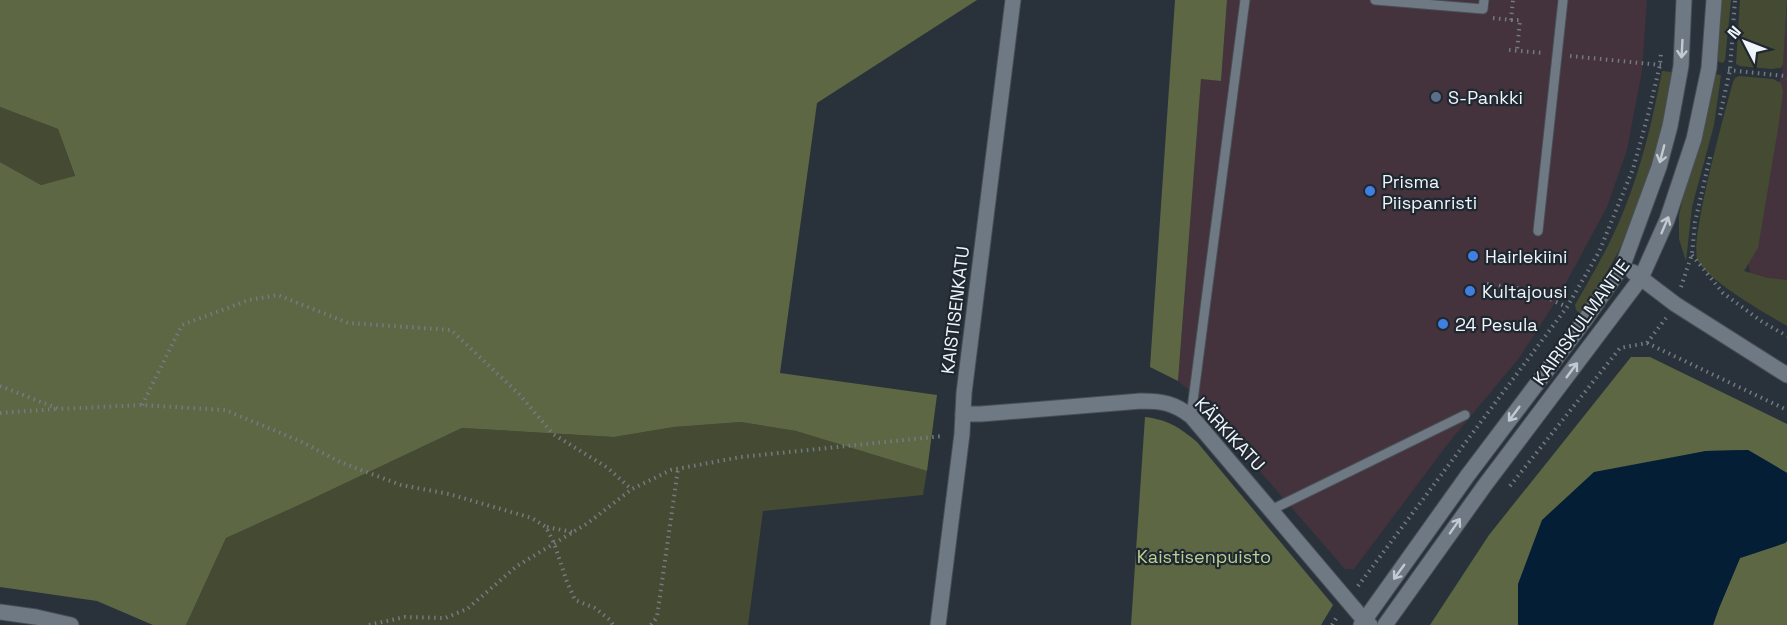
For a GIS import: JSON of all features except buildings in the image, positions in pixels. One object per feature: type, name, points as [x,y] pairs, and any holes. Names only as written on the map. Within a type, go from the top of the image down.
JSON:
[{"type":"street","name":"KAISTISENKATU","points":[[938,625],[1013,0]]},
{"type":"street","name":"KAIRISKULMANTIE","points":[[1365,624],[1468,475],[1585,320],[1623,265],[1659,167],[1670,126],[1681,66],[1684,0]]},
{"type":"street","name":"KAIRISKULMANTIE","points":[[1385,625],[1485,485],[1641,278],[1667,220],[1694,139],[1709,68],[1713,0]]},
{"type":"street","points":[[1623,265],[1675,304],[1787,375]]},
{"type":"street","name":"KÄRKIKATU","points":[[963,414],[1155,401],[1167,402],[1180,408],[1191,416],[1365,624]]},
{"type":"street","points":[[0,612],[71,625]]},
{"type":"lane","points":[[1191,416],[1245,0]]},
{"type":"lane","points":[[1375,0],[1483,9],[1484,0]]},
{"type":"lane","points":[[1539,231],[1563,0]]},
{"type":"lane","points":[[1271,510],[1465,415]]},
{"type":"path","points":[[1511,20],[1513,0]]},
{"type":"path","points":[[1489,25],[1489,17],[1520,20],[1517,51]]},
{"type":"path","points":[[1332,625],[1347,600],[1567,307],[1599,252],[1629,180],[1660,65],[1661,45]]},
{"type":"path","points":[[1509,50],[1660,65]]},
{"type":"path","points":[[1730,70],[1786,77]]},
{"type":"path","points":[[1692,254],[1723,294],[1787,336]]},
{"type":"path","points":[[1487,284],[1530,290]]},
{"type":"path","points":[[142,405],[182,325],[249,300],[278,295],[348,322],[451,330],[519,394],[553,434],[608,468],[632,489]]},
{"type":"path","points":[[1647,343],[1787,410]]},
{"type":"path","points":[[0,386],[59,409]]},
{"type":"path","points":[[0,413],[142,405],[225,410],[302,442],[340,462],[401,485],[449,494],[532,518],[546,527],[572,532]]},
{"type":"path","points":[[369,625],[405,617],[445,618],[466,609],[517,566],[588,523],[632,489],[671,470],[741,457],[962,434]]},
{"type":"path","points":[[651,625],[657,617],[678,469]]},
{"type":"path","points":[[546,527],[575,600],[595,608],[613,625]]},
{"type":"shaded area","points":[[1227,0],[1647,0],[1642,71],[1627,150],[1607,207],[1559,296],[1520,357],[1450,441],[1354,569],[1345,569],[1190,391],[1178,381],[1201,78],[1221,81]]},
{"type":"shaded area","points":[[1787,0],[1787,322],[1757,305],[1741,229],[1782,72]]},
{"type":"green space","points":[[0,0],[977,0],[817,103],[780,373],[937,395],[927,471],[796,431],[741,422],[674,427],[614,437],[462,428],[226,538],[186,625],[153,625],[97,601],[0,587],[0,162],[41,185],[75,176],[58,129],[0,107]]},
{"type":"green space","points":[[1175,0],[1227,0],[1221,81],[1201,79],[1178,381],[1150,367]]},
{"type":"green space","points":[[1718,0],[1731,0],[1723,63],[1714,60]]},
{"type":"green space","points":[[1740,0],[1787,0],[1781,68],[1771,69],[1736,64]]},
{"type":"green space","points":[[1662,71],[1672,72],[1662,127],[1648,179],[1624,240],[1582,315],[1576,310],[1575,305],[1608,246],[1630,193],[1646,142]]},
{"type":"green space","points":[[1712,74],[1721,75],[1714,125],[1692,207],[1686,261],[1679,239],[1679,215]]},
{"type":"green space","points":[[1739,76],[1773,79],[1781,83],[1783,92],[1758,248],[1744,271],[1768,278],[1787,280],[1787,326],[1726,287],[1698,261],[1696,249],[1698,230],[1709,175],[1733,82]]},
{"type":"green space","points":[[0,107],[58,129],[75,177],[41,185],[0,162]]},
{"type":"green space","points":[[1631,357],[1650,357],[1787,424],[1787,473],[1748,450],[1706,451],[1654,462],[1518,584],[1518,625],[1430,625],[1489,535]]},
{"type":"green space","name":"Kaistisenpuisto","points":[[1145,417],[1173,425],[1197,442],[1333,605],[1321,625],[1131,625]]},
{"type":"green space","points":[[741,422],[796,431],[927,471],[923,495],[763,511],[748,625],[186,625],[226,538],[462,428],[614,437],[674,427]]},
{"type":"green space","points":[[1787,541],[1787,625],[1713,625],[1740,558]]},
{"type":"water","points":[[1748,450],[1787,473],[1787,541],[1740,558],[1713,625],[1518,625],[1518,584],[1542,520],[1594,472],[1706,451]]},
{"type":"place","name":"S-Pankki","points":[[1436,97]]},
{"type":"place","name":"Prisma Piispanristi","points":[[1370,191]]},
{"type":"place","name":"Hairlekiini","points":[[1473,256]]},
{"type":"place","name":"Kultajousi","points":[[1470,291]]},
{"type":"place","name":"24 Pesula","points":[[1443,324]]}]
